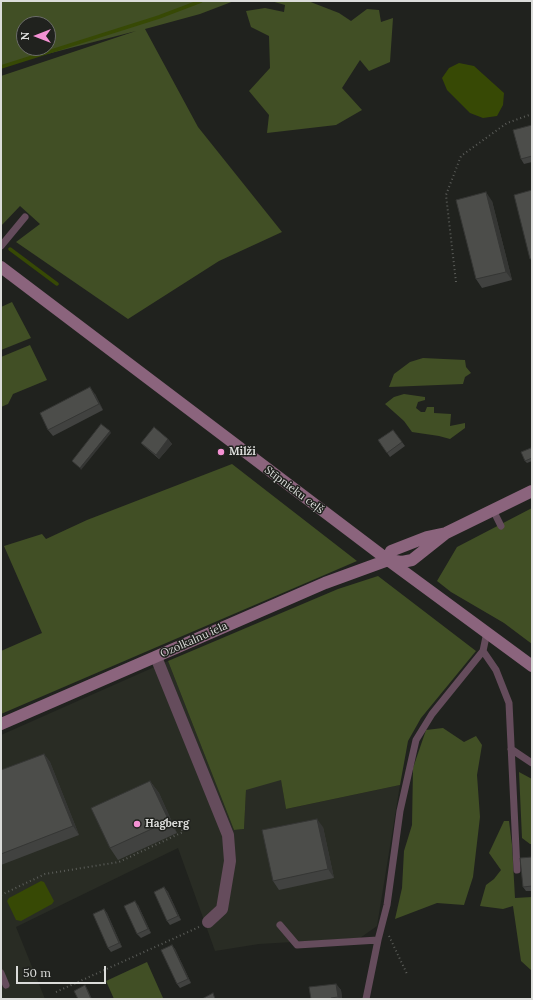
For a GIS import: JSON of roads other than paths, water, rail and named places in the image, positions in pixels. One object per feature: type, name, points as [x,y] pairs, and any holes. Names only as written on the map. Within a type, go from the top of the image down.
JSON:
[{"type":"main road","name":"Stīpnieku ceļš","points":[[1,267],[388,560],[532,666]]},
{"type":"main road","points":[[446,533],[427,537],[391,551],[388,560],[402,562],[412,560],[446,533],[532,491]]},
{"type":"main road","name":"Ozolkalnu iela","points":[[1,724],[325,583],[388,560]]},
{"type":"street","points":[[156,657],[228,835],[230,861],[222,909],[208,922]]},
{"type":"lane","points":[[1,246],[25,217]]},
{"type":"lane","points":[[493,510],[501,526]]},
{"type":"lane","points":[[366,999],[387,905],[400,810],[416,740],[432,714],[483,651],[487,632]]},
{"type":"lane","points":[[483,651],[496,670],[509,703],[517,870]]},
{"type":"lane","points":[[511,749],[532,763]]},
{"type":"lane","points":[[280,925],[297,945],[378,940]]},
{"type":"lane","points":[[1,973],[6,985]]},
{"type":"waterway","points":[[1,67],[159,17],[201,1]]},
{"type":"waterway","points":[[10,249],[57,284]]},
{"type":"place","name":"Milži","points":[[221,452]]},
{"type":"place","name":"Hagberg","points":[[137,824]]}]
